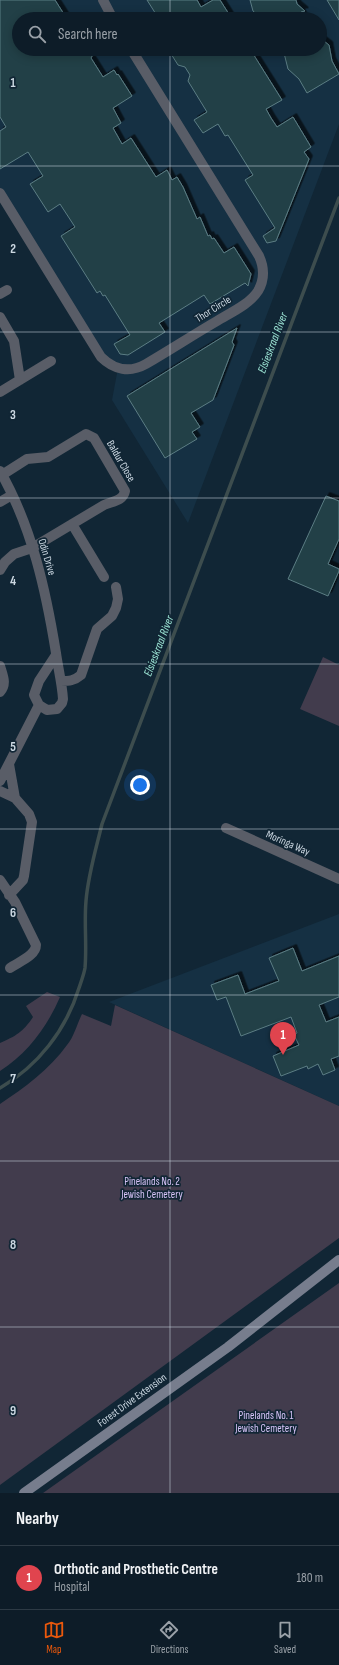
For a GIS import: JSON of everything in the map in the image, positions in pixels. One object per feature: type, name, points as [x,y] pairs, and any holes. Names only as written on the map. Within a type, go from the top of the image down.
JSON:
[{"type":"street","points":[[103,0],[109,12]]},
{"type":"street","name":"Thor Circle","points":[[0,193],[101,357],[106,362],[118,368],[133,369],[146,364],[254,296],[262,284],[263,276],[263,267],[259,256],[135,56]]},
{"type":"street","points":[[0,317],[14,342],[20,380]]},
{"type":"street","points":[[0,392],[50,361]]},
{"type":"street","name":"Baldur Close","points":[[0,570],[4,562],[14,554],[32,548],[104,505],[121,498],[125,491],[91,435],[82,435],[48,457],[27,459],[1,473]]},
{"type":"street","name":"Odin Drive","points":[[1,473],[12,495],[32,548],[46,600],[61,681],[63,698],[60,706],[51,711],[43,709],[38,705]]},
{"type":"street","points":[[0,502],[12,495]]},
{"type":"street","points":[[72,524],[104,577]]},
{"type":"street","points":[[61,681],[70,681],[81,675],[98,630],[112,616],[116,608],[118,599],[116,587]]},
{"type":"street","points":[[0,781],[38,705],[35,700],[36,689],[56,655]]},
{"type":"street","points":[[0,666],[4,682],[3,688],[0,692]]},
{"type":"street","points":[[9,764],[14,798]]},
{"type":"street","points":[[0,792],[14,798],[29,814],[32,826],[23,880],[9,895]]},
{"type":"street","name":"Moringa Way","points":[[226,828],[339,879]]},
{"type":"street","points":[[0,880],[35,942],[36,948],[32,954],[10,968]]},
{"type":"street","name":"Forest Drive Extension","points":[[255,1327],[339,1260]]},
{"type":"street","name":"Forest Drive Extension","points":[[24,1493],[339,1268]]},
{"type":"shaded area","points":[[0,0],[339,0],[339,124],[188,523],[112,400],[118,368],[112,366],[0,193]]},
{"type":"shaded area","points":[[339,914],[339,1106],[109,1002]]},
{"type":"green space","points":[[323,657],[339,665],[339,726],[300,709]]},
{"type":"green space","points":[[47,992],[60,997],[49,1019],[28,1048],[0,1071],[0,1043],[15,1036],[26,1026],[33,1017],[26,1006]]},
{"type":"green space","name":"Pinelands No. 2 Jewish Cemetery","points":[[115,1005],[339,1106],[339,1238],[0,1485],[0,1104],[27,1085],[53,1062],[74,1034],[82,1014],[111,1026]]},
{"type":"green space","name":"Pinelands No. 1 Jewish Cemetery","points":[[339,1283],[339,1493],[43,1493]]},
{"type":"building","points":[[0,0],[55,0],[63,12],[12,12],[12,56],[92,56],[91,58],[103,77],[114,70],[132,96],[113,108],[121,123],[113,128],[122,144],[131,138],[156,177],[167,170],[172,180],[177,177],[197,219],[200,217],[208,236],[210,235],[212,239],[214,238],[224,253],[234,247],[251,274],[248,286],[245,283],[210,304],[204,295],[159,323],[165,332],[128,355],[120,354],[114,344],[130,335],[105,295],[103,296],[100,291],[97,293],[61,236],[75,227],[60,204],[48,212],[30,184],[43,176],[28,152],[0,169],[0,131],[6,127],[0,117]]},
{"type":"building","points":[[147,0],[197,0],[201,7],[213,0],[220,0],[228,12],[155,12]]},
{"type":"building","points":[[250,0],[296,0],[297,4],[305,11],[254,12]]},
{"type":"building","points":[[327,0],[339,0],[339,20]]},
{"type":"building","points":[[327,43],[329,45],[332,61],[339,74],[307,93],[299,79],[288,69],[285,56],[327,56]]},
{"type":"building","points":[[172,56],[254,56],[282,100],[266,109],[271,118],[277,127],[293,117],[311,147],[304,152],[309,159],[276,241],[267,243],[263,236],[275,228],[245,180],[253,175],[228,135],[225,136],[218,124],[203,133],[194,120],[207,112],[188,81],[190,75],[185,67],[178,65]]},
{"type":"building","points":[[237,328],[232,342],[234,345],[213,400],[191,413],[200,427],[192,432],[197,439],[165,458],[127,396]]},
{"type":"building","points":[[326,496],[339,501],[339,539],[328,564],[339,569],[339,571],[328,596],[288,579]]},
{"type":"building","points":[[293,948],[302,971],[339,956],[339,997],[319,1005],[326,1022],[339,1017],[339,1056],[331,1059],[335,1070],[323,1075],[318,1064],[308,1069],[307,1066],[281,1076],[273,1056],[299,1045],[294,1035],[297,1033],[291,1017],[241,1036],[226,997],[217,1000],[211,985],[238,975],[245,994],[279,981],[269,958]]},
{"type":"waterway","name":"Elsieskraal River","points":[[0,1088],[27,1069],[49,1046],[67,1018],[73,1003],[85,968],[85,909],[88,882],[102,824],[339,198]]},
{"type":"place","name":"Orthotic and Prosthetic Centre","points":[[283,1055]]}]
